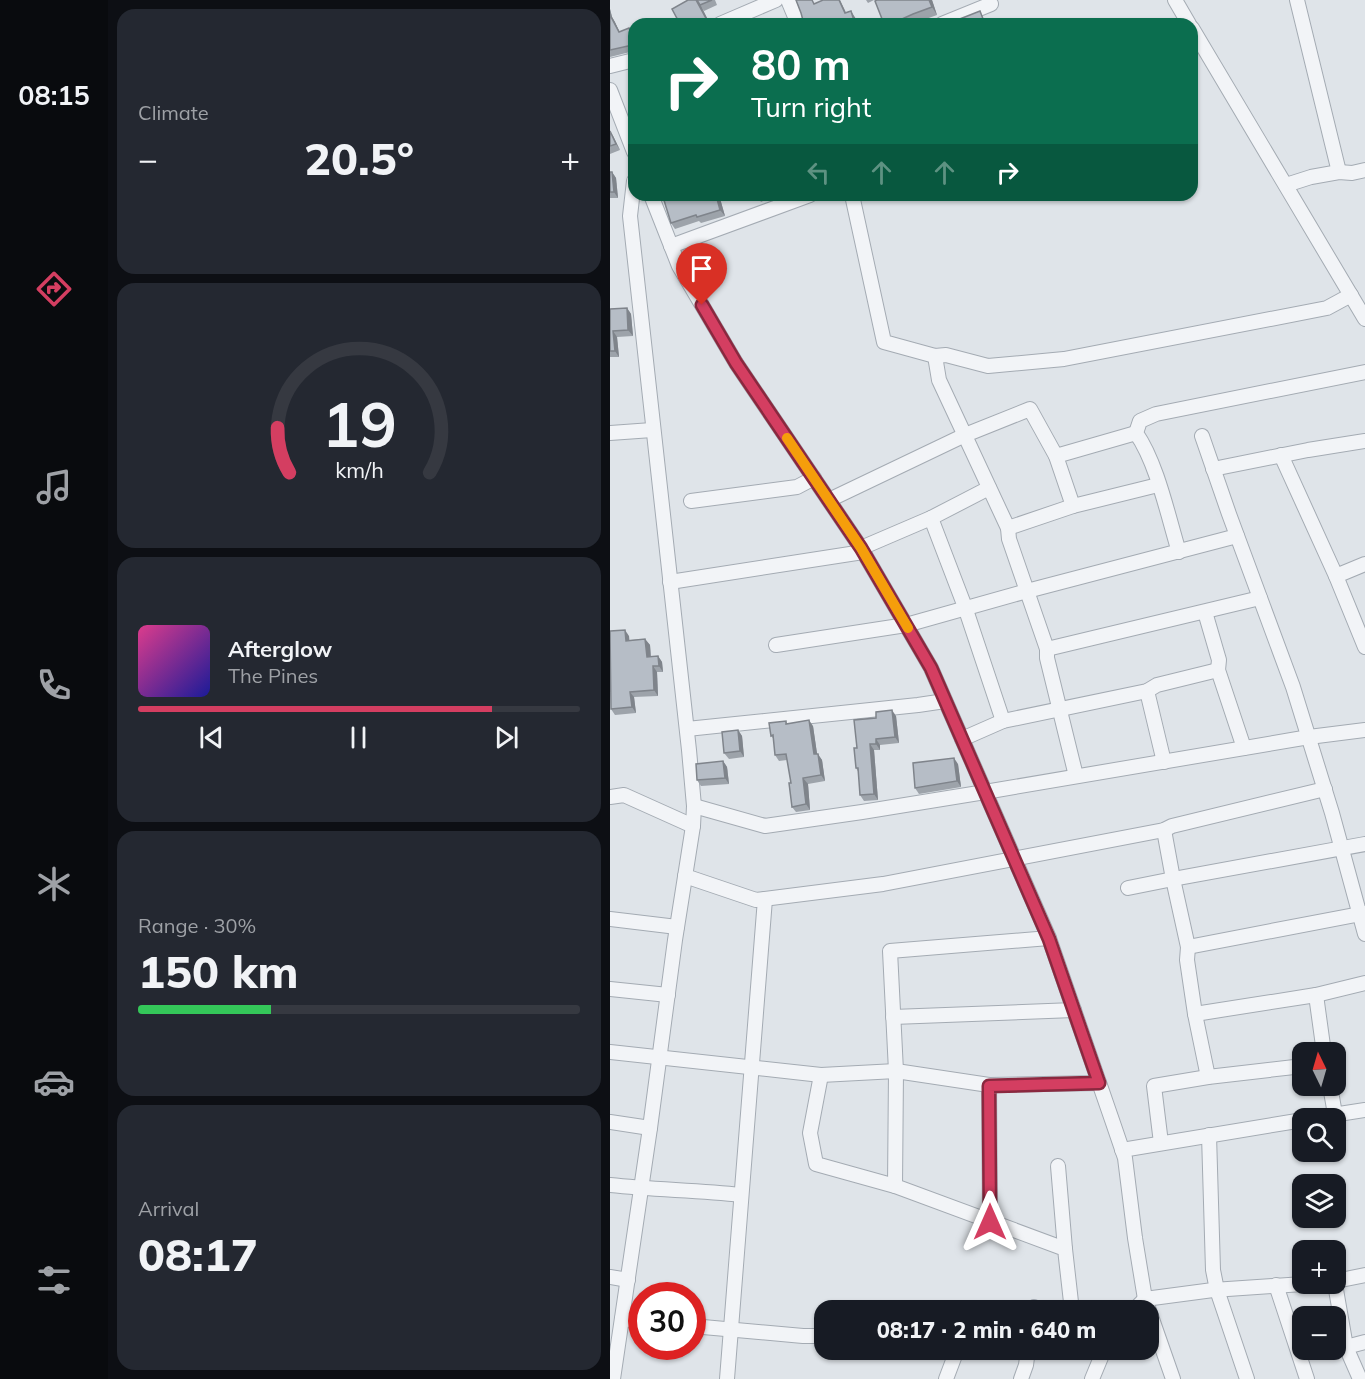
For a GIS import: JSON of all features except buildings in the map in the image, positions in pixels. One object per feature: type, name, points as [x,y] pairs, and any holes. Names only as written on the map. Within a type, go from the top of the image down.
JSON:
[{"type":"street","points":[[734,18],[776,0]]},
{"type":"street","points":[[788,0],[796,18]]},
{"type":"street","points":[[1175,0],[1186,18]]},
{"type":"street","points":[[1297,0],[1339,172]]},
{"type":"street","points":[[957,18],[991,4]]},
{"type":"street","points":[[1198,38],[1364,318]]},
{"type":"street","points":[[610,66],[628,62]]},
{"type":"street","points":[[611,95],[628,137]]},
{"type":"street","points":[[1286,185],[1311,177],[1364,170]]},
{"type":"street","points":[[613,1379],[614,1344],[622,1319],[628,1280],[694,806],[652,430],[630,216],[632,201]]},
{"type":"street","points":[[653,201],[679,266],[736,363],[862,550],[931,668],[1049,939],[1122,1150],[1145,1299],[1173,1379]]},
{"type":"street","points":[[671,246],[794,201]]},
{"type":"street","points":[[854,201],[884,342],[935,356],[946,355],[988,366],[1064,359],[1327,308],[1351,295]]},
{"type":"street","points":[[935,356],[940,380],[1008,528],[1009,539],[1047,649],[1047,658],[1076,777]]},
{"type":"street","points":[[1136,433],[1140,421],[1156,414],[1364,372]]},
{"type":"street","points":[[829,501],[965,435],[1030,409],[1056,456],[1073,506]]},
{"type":"street","points":[[610,433],[652,430]]},
{"type":"street","points":[[1056,456],[1136,433]]},
{"type":"street","points":[[1136,433],[1145,446],[1179,552]]},
{"type":"street","points":[[1202,436],[1293,687],[1362,913],[1364,934]]},
{"type":"street","points":[[1213,469],[1364,441]]},
{"type":"street","points":[[1281,455],[1336,576],[1364,647]]},
{"type":"street","points":[[691,501],[796,487],[814,478]]},
{"type":"street","points":[[1008,528],[1073,506],[1158,485]]},
{"type":"street","points":[[670,582],[862,550],[989,488]]},
{"type":"street","points":[[931,518],[966,607],[1003,721]]},
{"type":"street","points":[[776,645],[906,625],[966,607],[1237,536]]},
{"type":"street","points":[[1336,576],[1364,564]]},
{"type":"street","points":[[1047,649],[1260,598]]},
{"type":"street","points":[[1205,612],[1219,660],[1218,670],[1244,748]]},
{"type":"street","points":[[962,739],[1003,721],[1147,691],[1158,685],[1218,670]]},
{"type":"street","points":[[1147,691],[1164,762]]},
{"type":"street","points":[[687,729],[945,701]]},
{"type":"street","points":[[694,806],[766,826],[985,792],[1309,737],[1364,730]]},
{"type":"street","points":[[685,876],[756,900],[883,885],[1164,830],[1172,825],[1325,789]]},
{"type":"street","points":[[610,797],[624,795],[692,826]]},
{"type":"street","points":[[1164,830],[1188,947],[1187,960],[1195,1014],[1208,1077]]},
{"type":"street","points":[[1128,888],[1364,844]]},
{"type":"street","points":[[727,1379],[765,898]]},
{"type":"street","points":[[1188,947],[1362,913]]},
{"type":"street","points":[[610,919],[677,927]]},
{"type":"street","points":[[895,1186],[896,1071],[889,951],[1049,939]]},
{"type":"street","points":[[1195,1014],[1316,995],[1364,983]]},
{"type":"street","points":[[610,989],[668,995]]},
{"type":"street","points":[[1316,995],[1322,1042]]},
{"type":"street","points":[[893,1017],[1074,1010]]},
{"type":"street","points":[[610,1052],[821,1075],[896,1071],[989,1086],[1099,1083]]},
{"type":"street","points":[[1161,1143],[1154,1086],[1292,1067]]},
{"type":"street","points":[[821,1075],[810,1132],[816,1164],[895,1186],[1065,1249]]},
{"type":"street","points":[[989,1086],[990,1222]]},
{"type":"street","points":[[1346,1112],[1364,1110]]},
{"type":"street","points":[[610,1122],[650,1128]]},
{"type":"street","points":[[1122,1150],[1292,1122]]},
{"type":"street","points":[[1209,1135],[1213,1270],[1217,1290],[1247,1379]]},
{"type":"street","points":[[1058,1166],[1071,1300]]},
{"type":"street","points":[[610,1185],[741,1195]]},
{"type":"street","points":[[1346,1279],[1364,1275]]},
{"type":"street","points":[[610,1277],[628,1280]]},
{"type":"street","points":[[1145,1299],[1217,1290],[1292,1285]]},
{"type":"street","points":[[1276,1286],[1307,1379]]},
{"type":"street","points":[[622,1319],[628,1320]]},
{"type":"street","points":[[706,1327],[814,1336]]},
{"type":"street","points":[[1360,1379],[1346,1347],[1364,1342]]},
{"type":"street","points":[[946,1379],[953,1360]]},
{"type":"street","points":[[1021,1379],[1027,1360]]},
{"type":"street","points":[[1092,1379],[1100,1360]]},
{"type":"slow traffic","points":[[787,438],[861,548],[908,628]]},
{"type":"route","points":[[702,305],[736,363],[861,548],[931,668],[1049,939],[1099,1083],[989,1086],[990,1222]]}]
